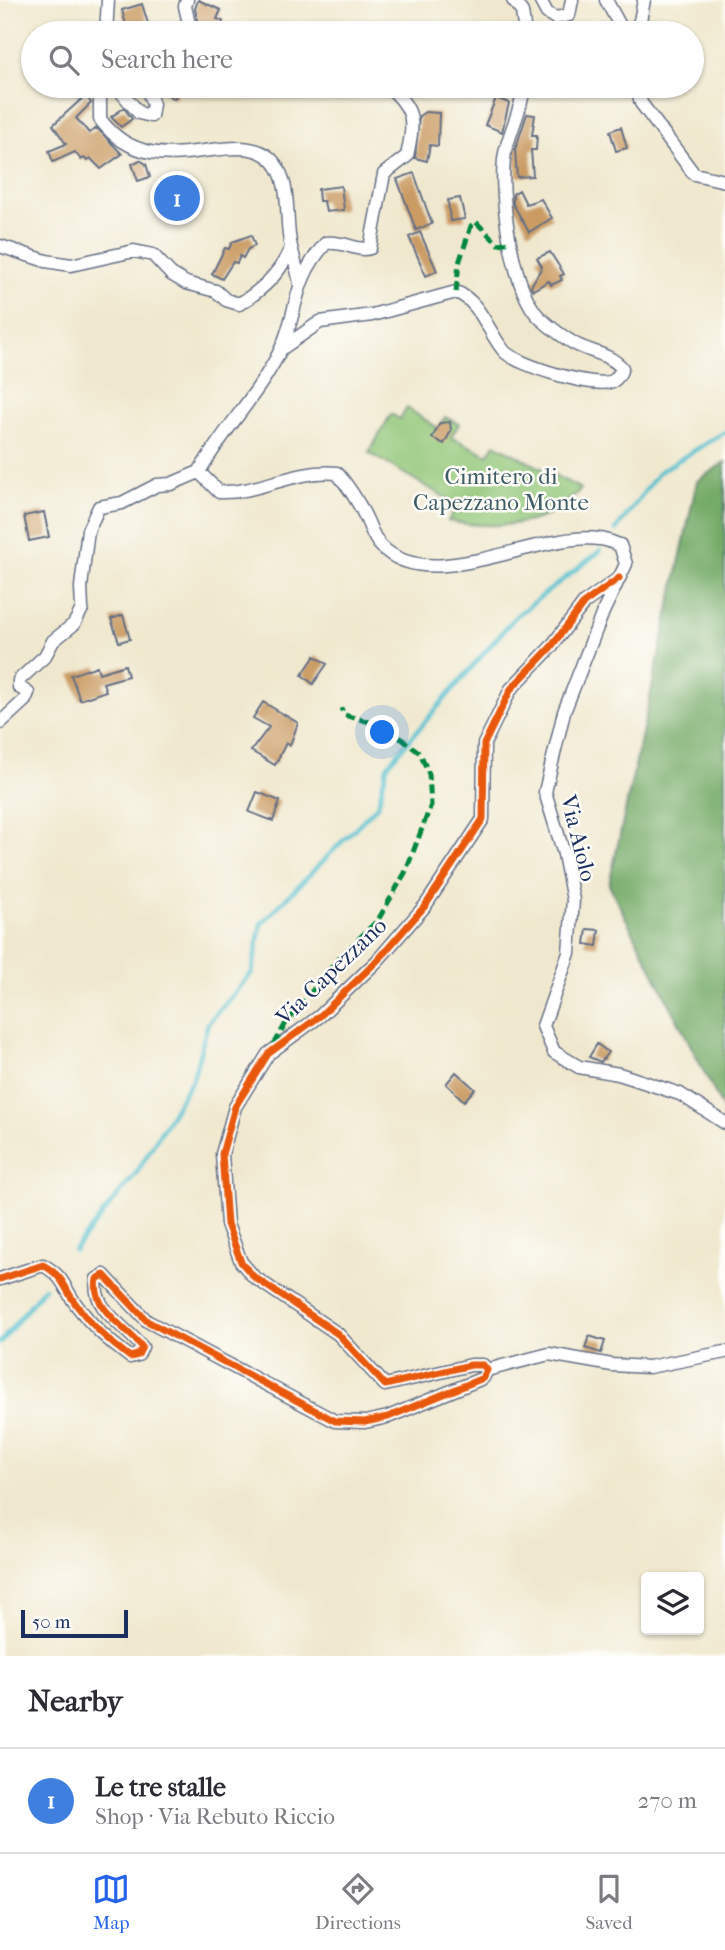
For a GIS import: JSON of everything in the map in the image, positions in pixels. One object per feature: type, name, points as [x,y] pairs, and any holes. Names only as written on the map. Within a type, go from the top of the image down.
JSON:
[{"type":"street","points":[[107,21],[108,0]]},
{"type":"street","points":[[187,0],[185,6],[188,21]]},
{"type":"street","points":[[513,0],[522,12],[523,21]]},
{"type":"street","points":[[540,0],[547,13],[555,18],[569,15],[572,0]]},
{"type":"street","points":[[606,0],[617,21]]},
{"type":"street","points":[[640,21],[644,0]]},
{"type":"street","points":[[100,98],[100,119],[117,139],[157,156],[240,148],[264,153],[279,170],[286,199],[291,248],[300,284]]},
{"type":"street","points":[[126,98],[139,113],[151,116],[153,104],[151,98]]},
{"type":"street","points":[[0,723],[25,700],[28,693],[19,687],[19,680],[45,656],[53,641],[74,624],[82,609],[81,587],[88,530],[99,507],[122,503],[157,485],[171,484],[199,472],[261,383],[281,349],[300,284],[326,243],[341,241],[358,250],[370,248],[384,174],[407,156],[413,126],[407,104],[401,98]]},
{"type":"street","points":[[281,349],[320,322],[372,315],[456,292],[478,309],[505,352],[514,359],[561,375],[599,383],[613,381],[620,374],[622,368],[615,360],[575,344],[538,317],[526,296],[510,242],[503,204],[505,153],[521,98]]},
{"type":"street","points":[[640,98],[694,174],[725,181]]},
{"type":"street","points":[[0,246],[46,261],[71,265],[134,251],[153,255],[171,274],[186,283],[216,291],[226,300],[239,304],[252,296],[285,264],[291,248]]},
{"type":"street","points":[[199,472],[219,492],[238,493],[296,474],[337,473],[349,488],[380,546],[403,560],[425,566],[449,565],[558,541],[599,538],[620,545],[626,564],[619,578]]},
{"type":"street","name":"Via Aiolo","points":[[619,578],[564,712],[545,792],[564,854],[573,900],[569,953],[543,1026],[554,1052],[579,1067],[619,1074],[680,1094],[725,1123]]},
{"type":"street","name":"Via Capezzano","points":[[487,1370],[483,1365],[471,1364],[385,1385],[338,1334],[254,1277],[242,1262],[227,1224],[222,1154],[235,1107],[268,1054],[320,1016],[377,961],[425,906],[483,819],[484,744],[512,689],[551,647],[584,603],[619,578]]},
{"type":"street","points":[[0,1279],[43,1265],[60,1275],[76,1306],[109,1341],[130,1357],[138,1355],[142,1347],[102,1305],[96,1288],[97,1279],[104,1275],[147,1321],[335,1421],[365,1422],[388,1417],[437,1395],[473,1384],[483,1378],[487,1370],[549,1354],[612,1365],[649,1367],[725,1352]]},
{"type":"green space","name":"Cimitero di Capezzano Monte","points":[[407,408],[438,428],[445,417],[459,424],[451,437],[488,455],[495,444],[581,489],[555,511],[522,523],[497,525],[448,521],[458,505],[369,453],[391,414],[400,419]]},
{"type":"green space","points":[[725,462],[725,1113],[609,885],[697,481]]},
{"type":"building","points":[[198,0],[221,10],[217,19],[223,21],[197,21],[195,9]]},
{"type":"building","points":[[142,4],[147,21],[125,21],[122,10]]},
{"type":"building","points":[[83,98],[88,98],[91,103],[76,118],[89,133],[97,128],[122,154],[101,169],[90,158],[87,161],[84,158],[81,160],[75,152],[53,162],[49,151],[66,144],[53,125]]},
{"type":"building","points":[[496,98],[509,103],[502,132],[485,125]]},
{"type":"building","points":[[124,108],[132,119],[121,127],[111,117]]},
{"type":"building","points":[[425,112],[439,113],[438,146],[430,145],[427,161],[415,158],[419,116]]},
{"type":"building","points":[[527,114],[535,115],[532,135],[537,135],[536,150],[531,150],[533,176],[517,177],[515,150]]},
{"type":"building","points":[[621,127],[627,148],[616,151],[610,131]]},
{"type":"building","points":[[140,160],[146,164],[150,177],[138,181],[132,164]]},
{"type":"building","points":[[414,173],[432,224],[416,230],[397,179]]},
{"type":"building","points":[[341,186],[344,210],[326,212],[324,201],[319,201],[318,189]]},
{"type":"building","points":[[519,190],[526,204],[541,199],[552,218],[529,232],[513,204],[513,194]]},
{"type":"building","points":[[460,198],[465,219],[450,221],[448,200]]},
{"type":"building","points":[[420,232],[437,271],[426,276],[409,237]]},
{"type":"building","points":[[251,235],[255,246],[248,249],[243,258],[240,256],[237,263],[233,262],[222,279],[212,274],[225,248],[229,249],[232,242]]},
{"type":"building","points":[[550,252],[564,274],[560,276],[562,280],[551,285],[549,281],[533,290],[531,286],[542,267],[537,258]]},
{"type":"building","points":[[450,422],[451,431],[444,444],[432,438],[440,423]]},
{"type":"building","points":[[44,512],[49,537],[29,541],[24,516]]},
{"type":"building","points":[[123,615],[130,639],[119,642],[111,619]]},
{"type":"building","points":[[315,656],[327,664],[313,684],[302,675]]},
{"type":"building","points":[[125,665],[128,676],[103,683],[106,691],[80,700],[71,675],[97,666],[99,673]]},
{"type":"building","points":[[263,702],[298,723],[290,745],[286,743],[275,765],[251,751],[269,727],[253,718]]},
{"type":"building","points":[[257,792],[280,801],[273,821],[249,812]]},
{"type":"building","points":[[587,929],[599,930],[597,946],[585,944]]},
{"type":"building","points":[[597,1044],[608,1052],[601,1062],[589,1057]]},
{"type":"building","points":[[456,1072],[475,1089],[464,1101],[446,1084]]},
{"type":"building","points":[[589,1336],[605,1341],[601,1353],[585,1348]]},
{"type":"waterway","points":[[616,530],[659,472],[725,432]]},
{"type":"waterway","points":[[74,1250],[137,1172],[193,1078],[208,1023],[252,973],[261,924],[378,805],[387,766],[516,616],[600,551]]},
{"type":"waterway","points":[[0,1343],[44,1288]]},
{"type":"marked path","points":[[456,292],[459,263],[471,226],[476,222],[498,244],[510,242]]},
{"type":"marked path","points":[[274,1045],[286,1023],[339,958],[378,920],[405,873],[431,805],[429,774],[420,753],[385,726],[344,715],[341,708]]},
{"type":"cycle path","points":[[0,1279],[43,1265],[60,1279],[78,1307],[102,1334],[130,1357],[138,1355],[142,1347],[111,1317],[99,1300],[97,1279],[104,1275],[147,1321],[335,1421],[365,1422],[388,1417],[483,1378],[487,1370],[483,1365],[471,1365],[385,1385],[338,1334],[254,1277],[241,1262],[227,1224],[222,1154],[235,1107],[268,1054],[320,1016],[377,961],[425,906],[483,819],[484,744],[511,689],[551,647],[584,603],[619,578]]},
{"type":"place","name":"Le tre stalle","points":[[177,198]]}]
